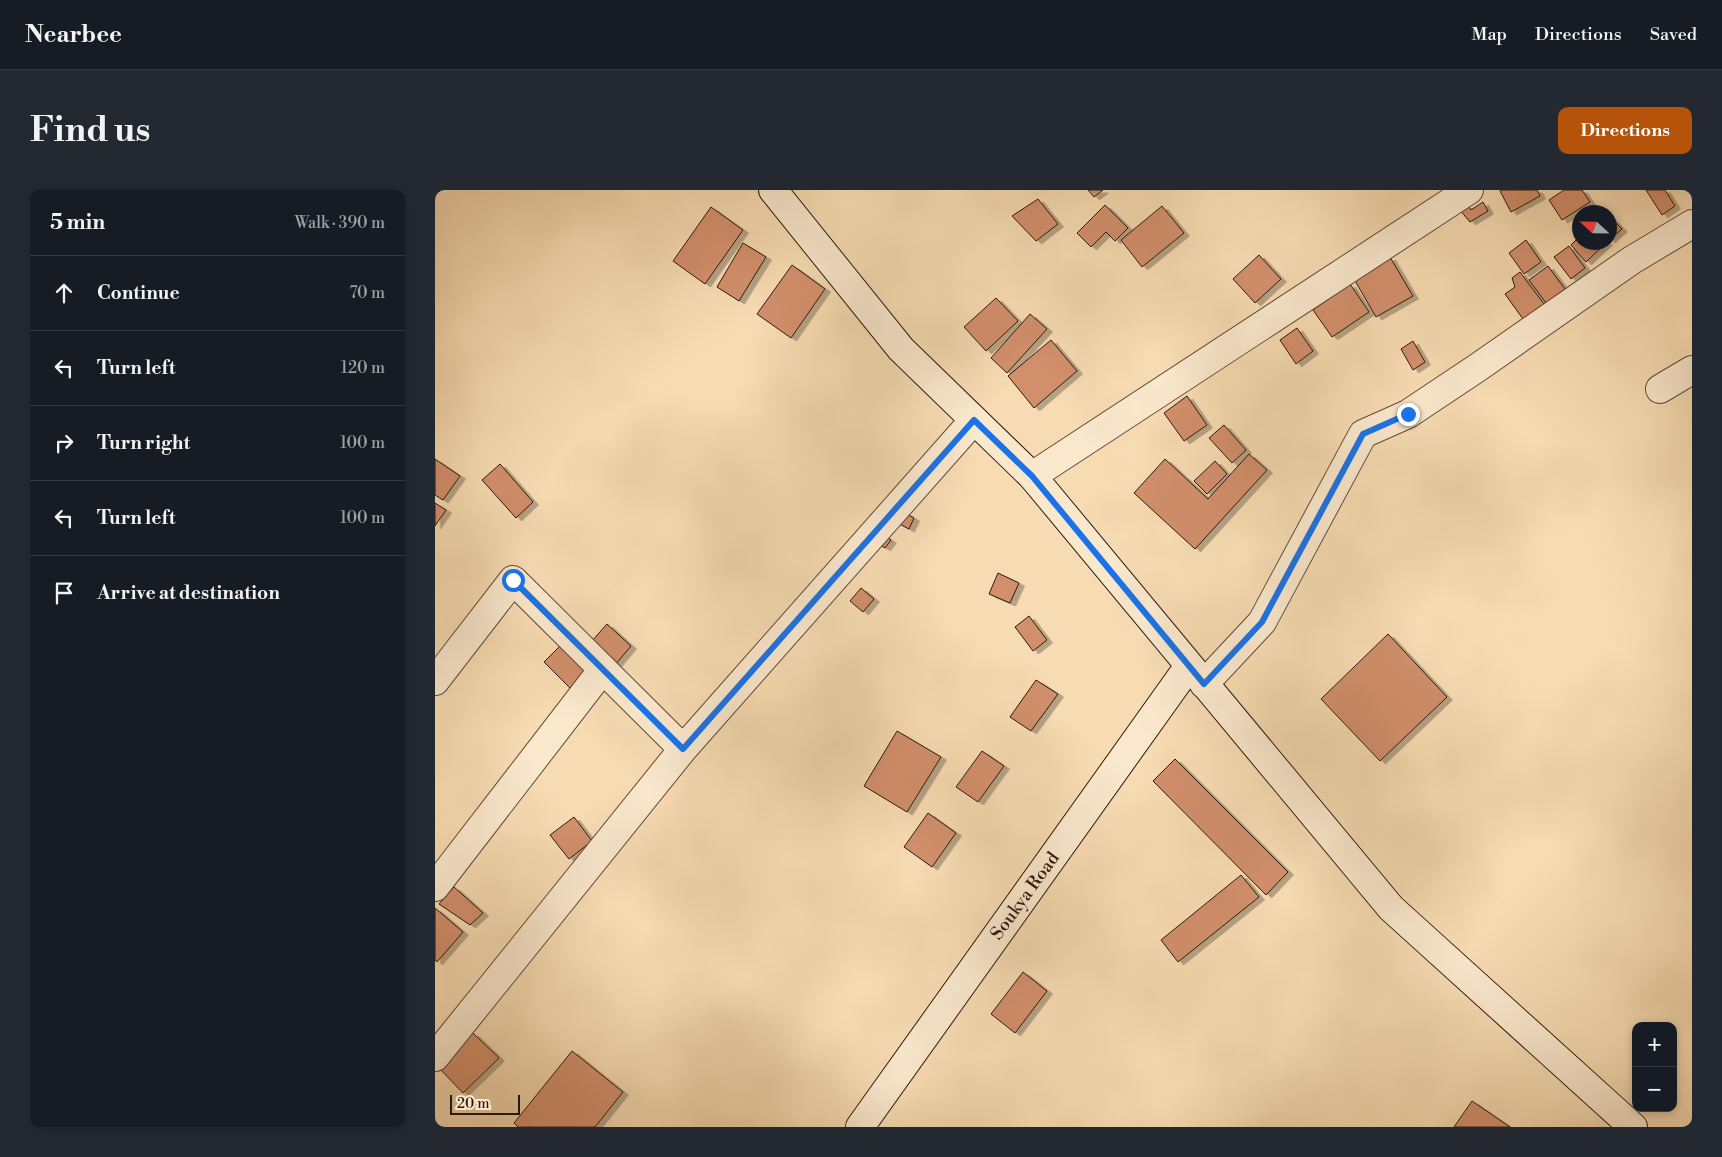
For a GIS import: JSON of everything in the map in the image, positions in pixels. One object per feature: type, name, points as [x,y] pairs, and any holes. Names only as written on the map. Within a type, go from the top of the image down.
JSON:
[{"type":"street","points":[[773,190],[901,349],[1032,476],[1391,908],[1633,1127]]},
{"type":"street","points":[[1032,476],[1469,190]]},
{"type":"street","name":"Soukya Road","points":[[860,1127],[1197,675],[1262,622],[1363,434],[1408,414],[1631,260],[1692,224]]},
{"type":"street","points":[[1660,389],[1692,370]]},
{"type":"street","points":[[435,1057],[683,749],[974,420]]},
{"type":"street","points":[[435,681],[513,580],[683,749]]},
{"type":"street","points":[[435,888],[603,669]]},
{"type":"building","points":[[1088,190],[1103,190],[1094,197]]},
{"type":"building","points":[[1537,190],[1540,196],[1511,212],[1500,191]]},
{"type":"building","points":[[1564,190],[1582,190],[1590,202],[1585,205],[1572,205],[1572,214],[1562,220],[1549,200]]},
{"type":"building","points":[[1646,190],[1665,190],[1675,206],[1662,215]]},
{"type":"building","points":[[1038,199],[1058,224],[1036,241],[1012,216]]},
{"type":"building","points":[[1483,202],[1488,211],[1470,222],[1459,209],[1468,205],[1471,210]]},
{"type":"building","points":[[1105,205],[1128,228],[1115,241],[1106,232],[1091,247],[1077,233]]},
{"type":"building","points":[[1162,206],[1184,233],[1142,267],[1121,240]]},
{"type":"building","points":[[711,207],[743,230],[705,284],[673,261]]},
{"type":"building","points":[[1617,224],[1622,229],[1617,233]]},
{"type":"building","points":[[1526,240],[1541,262],[1524,274],[1509,253]]},
{"type":"building","points":[[743,243],[766,257],[739,301],[717,287]]},
{"type":"building","points":[[1569,246],[1585,268],[1571,279],[1554,257]]},
{"type":"building","points":[[1575,250],[1599,250],[1586,262]]},
{"type":"building","points":[[1259,255],[1281,279],[1255,303],[1233,279]]},
{"type":"building","points":[[1390,257],[1413,296],[1376,317],[1354,279]]},
{"type":"building","points":[[792,265],[825,289],[791,338],[757,314]]},
{"type":"building","points":[[1548,266],[1565,289],[1546,303],[1529,280]]},
{"type":"building","points":[[1520,272],[1544,304],[1523,319],[1505,294],[1515,287],[1512,278]]},
{"type":"building","points":[[1350,284],[1369,312],[1332,337],[1313,310]]},
{"type":"building","points":[[996,298],[1018,321],[986,351],[964,327]]},
{"type":"building","points":[[1030,314],[1047,329],[1007,373],[991,358]]},
{"type":"building","points":[[1297,328],[1313,351],[1296,364],[1280,340]]},
{"type":"building","points":[[1051,340],[1077,371],[1034,408],[1008,376]]},
{"type":"building","points":[[1413,341],[1425,362],[1413,370],[1401,349]]},
{"type":"building","points":[[1187,396],[1207,425],[1184,441],[1164,413]]},
{"type":"building","points":[[1224,425],[1246,450],[1232,463],[1209,438]]},
{"type":"building","points":[[1249,454],[1267,470],[1195,549],[1134,493],[1165,459],[1208,499]]},
{"type":"building","points":[[435,459],[460,476],[443,500],[435,495]]},
{"type":"building","points":[[1215,461],[1227,474],[1207,494],[1194,481]]},
{"type":"building","points":[[500,464],[533,502],[516,518],[482,480]]},
{"type":"building","points":[[435,503],[446,510],[435,526]]},
{"type":"building","points":[[902,511],[914,518],[909,529],[896,522]]},
{"type":"building","points":[[880,533],[891,540],[885,548],[874,541]]},
{"type":"building","points":[[998,573],[1019,583],[1010,603],[989,594]]},
{"type":"building","points":[[861,588],[874,599],[863,612],[850,601]]},
{"type":"building","points":[[1029,616],[1047,640],[1033,651],[1015,627]]},
{"type":"building","points":[[607,624],[631,646],[615,665],[591,642]]},
{"type":"building","points":[[1388,634],[1447,697],[1380,761],[1321,699]]},
{"type":"building","points":[[567,639],[595,668],[572,690],[544,662]]},
{"type":"building","points":[[1036,680],[1058,694],[1031,731],[1010,717]]},
{"type":"building","points":[[897,731],[941,757],[907,812],[864,786]]},
{"type":"building","points":[[982,751],[1004,766],[978,802],[956,787]]},
{"type":"building","points":[[1175,759],[1288,872],[1266,895],[1153,781]]},
{"type":"building","points":[[928,813],[956,833],[932,867],[904,847]]},
{"type":"building","points":[[574,817],[592,841],[569,859],[550,835]]},
{"type":"building","points":[[1241,875],[1259,897],[1178,962],[1161,940]]},
{"type":"building","points":[[454,887],[483,913],[470,925],[439,904]]},
{"type":"building","points":[[435,908],[463,932],[437,962],[435,960]]},
{"type":"building","points":[[1023,972],[1047,991],[1015,1033],[991,1014]]},
{"type":"building","points":[[473,1033],[499,1058],[463,1093],[438,1067]]},
{"type":"building","points":[[572,1051],[623,1092],[595,1127],[518,1127],[514,1123]]},
{"type":"building","points":[[1472,1101],[1510,1127],[1454,1127]]},
{"type":"route","points":[[513,580],[683,749],[974,420],[1032,476],[1204,684],[1262,622],[1363,434],[1408,414]]}]
